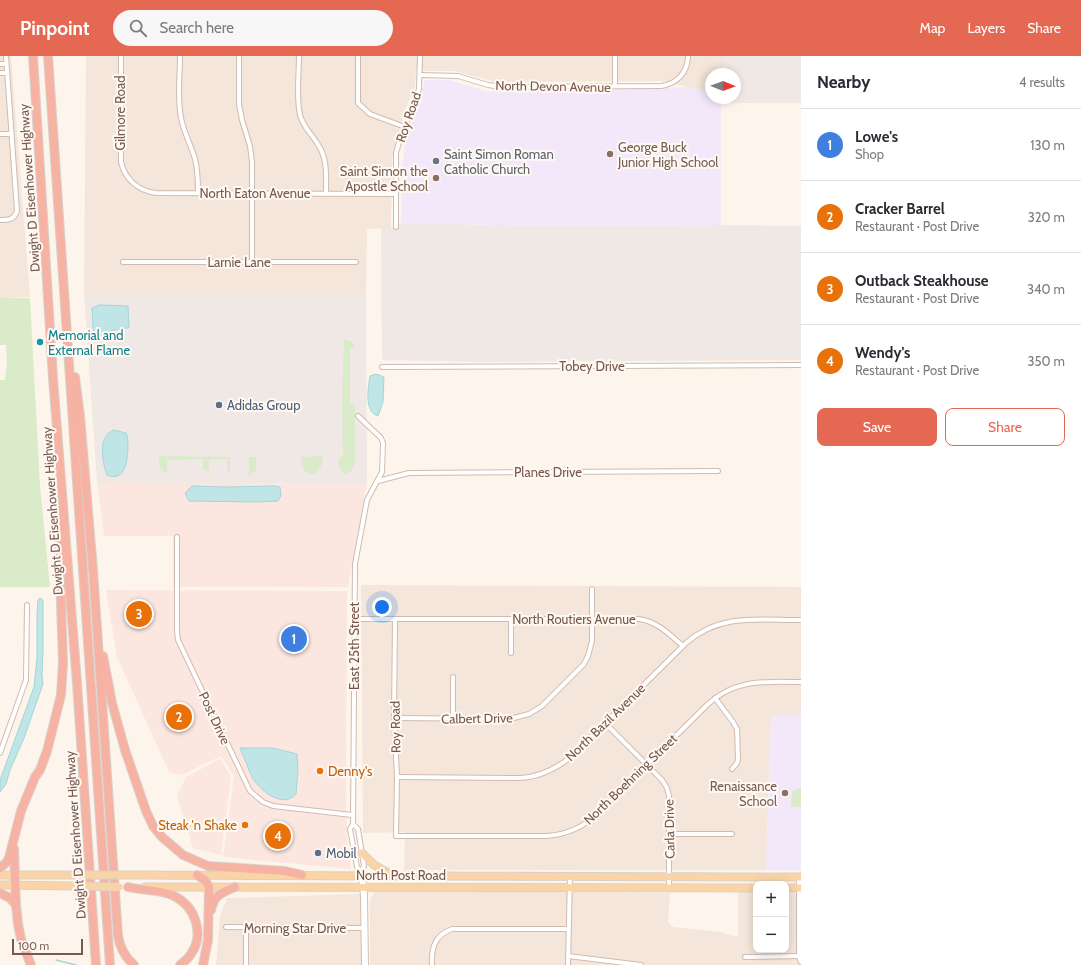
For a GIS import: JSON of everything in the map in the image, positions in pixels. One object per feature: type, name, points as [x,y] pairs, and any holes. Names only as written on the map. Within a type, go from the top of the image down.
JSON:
[{"type":"highway","name":"Dwight D Eisenhower Highway","points":[[32,56],[53,378],[77,683],[96,965]]},
{"type":"highway","name":"Dwight D Eisenhower Highway","points":[[48,56],[110,965]]},
{"type":"highway","points":[[63,281],[80,416],[118,936],[124,952],[134,965]]},
{"type":"highway","points":[[0,868],[9,858],[24,803],[35,777],[40,770],[49,744],[61,695],[61,578],[54,450],[53,378]]},
{"type":"highway","points":[[92,570],[104,660],[112,703],[138,788],[153,826],[177,851],[201,863],[222,867],[285,872],[302,875]]},
{"type":"highway","points":[[14,836],[16,905],[21,939],[31,965]]},
{"type":"highway","points":[[197,875],[205,880],[209,887],[207,946],[203,965]]},
{"type":"highway","points":[[128,887],[165,893],[173,896],[181,900],[191,911],[197,925],[197,940],[190,956],[180,965]]},
{"type":"highway","points":[[208,920],[212,902],[216,896],[235,887]]},
{"type":"highway","points":[[0,893],[10,898],[16,905]]},
{"type":"main road","points":[[362,853],[374,865],[392,875]]},
{"type":"main road","name":"North Post Road","points":[[0,875],[302,875],[362,873],[392,875],[800,876]]},
{"type":"main road","name":"North Post Road","points":[[0,885],[119,887],[364,886],[753,888]]},
{"type":"main road","points":[[789,888],[800,888]]},
{"type":"street","points":[[0,220],[10,220],[17,212],[6,56]]},
{"type":"street","name":"Gilmore Road","points":[[121,56],[120,159],[124,170]]},
{"type":"street","points":[[180,56],[180,113],[185,135],[195,159],[198,177],[198,193]]},
{"type":"street","points":[[239,56],[240,104],[242,120],[250,146],[252,162],[252,262]]},
{"type":"street","points":[[299,56],[300,114],[305,127],[318,144],[323,154],[326,169],[326,194]]},
{"type":"street","points":[[358,56],[358,103],[370,114],[405,126]]},
{"type":"street","name":"Roy Road","points":[[396,227],[396,153],[417,94],[420,75],[420,56]]},
{"type":"street","points":[[615,56],[615,86]]},
{"type":"street","name":"North Devon Avenue","points":[[420,75],[458,76],[502,87],[666,85],[678,80],[687,65],[688,56]]},
{"type":"street","points":[[0,64],[6,64]]},
{"type":"street","points":[[0,73],[7,73]]},
{"type":"street","points":[[0,134],[11,134]]},
{"type":"street","name":"North Eaton Avenue","points":[[124,170],[133,183],[147,191],[156,193],[396,194]]},
{"type":"street","name":"Larnie Lane","points":[[123,262],[356,262]]},
{"type":"street","name":"Tobey Drive","points":[[382,367],[801,365]]},
{"type":"street","name":"East 25th Street","points":[[358,416],[381,438],[382,442],[382,472],[367,500],[355,560],[352,815],[353,824],[358,830],[364,866],[362,873],[364,886],[365,965]]},
{"type":"street","name":"Planes Drive","points":[[378,480],[410,473],[718,471]]},
{"type":"street","name":"Post Drive","points":[[177,537],[178,640],[250,791],[262,802],[274,806],[352,815]]},
{"type":"street","name":"Calbert Drive","points":[[394,718],[512,719],[529,714],[539,709],[584,664],[591,646],[592,590]]},
{"type":"street","points":[[0,753],[26,680],[27,605]]},
{"type":"street","name":"North Routiers Avenue","points":[[355,618],[635,619],[648,621],[665,630],[683,646]]},
{"type":"street","name":"Roy Road","points":[[395,619],[394,718],[397,777],[396,836]]},
{"type":"street","points":[[511,619],[511,653]]},
{"type":"street","points":[[683,646],[704,630],[724,622],[744,620],[801,620]]},
{"type":"street","name":"North Bazil Avenue","points":[[397,777],[520,778],[550,771],[563,763],[606,723],[683,646]]},
{"type":"street","points":[[453,677],[453,718]]},
{"type":"street","name":"North Boehning Street","points":[[396,836],[546,836],[566,833],[578,828],[592,819],[715,698],[728,690],[746,684],[762,682],[801,682]]},
{"type":"street","points":[[715,698],[733,722],[738,733],[738,759],[732,769]]},
{"type":"street","name":"Carla Drive","points":[[606,723],[662,780],[667,788],[670,802],[669,888]]},
{"type":"street","name":"East 25th Street","points":[[353,824],[350,829],[357,867],[362,873]]},
{"type":"street","points":[[670,834],[732,834]]},
{"type":"street","points":[[568,965],[570,876]]},
{"type":"street","points":[[800,876],[799,956],[801,962]]},
{"type":"street","name":"Morning Star Drive","points":[[226,927],[365,928]]},
{"type":"street","points":[[246,928],[246,965]]},
{"type":"street","points":[[432,965],[432,953],[435,942],[440,935],[452,929],[568,929]]},
{"type":"street","points":[[568,956],[641,965]]},
{"type":"street","points":[[745,957],[799,956]]},
{"type":"shaded area","points":[[0,56],[11,56],[30,297],[0,298]]},
{"type":"shaded area","points":[[86,56],[722,56],[722,68],[705,68],[705,91],[664,81],[496,82],[454,71],[416,71],[415,88],[404,112],[392,160],[391,228],[367,229],[366,294],[84,294]]},
{"type":"shaded area","points":[[722,56],[801,56],[801,103],[741,103],[741,68],[722,68]]},
{"type":"shaded area","points":[[425,80],[449,80],[486,91],[545,92],[689,87],[705,91],[705,104],[721,104],[721,225],[544,226],[401,223],[402,165],[407,136]]},
{"type":"shaded area","points":[[401,223],[544,226],[801,226],[801,360],[485,362],[382,360],[381,228],[391,228]]},
{"type":"shaded area","points":[[84,294],[366,294],[367,484],[97,482]]},
{"type":"shaded area","points":[[97,482],[367,484],[348,587],[173,587],[173,536],[104,536]]},
{"type":"shaded area","points":[[361,585],[801,587],[801,715],[771,715],[766,870],[404,870],[405,832],[363,833]]},
{"type":"shaded area","points":[[106,590],[347,591],[346,799],[347,837],[351,869],[223,857],[234,776],[221,756],[182,775],[169,772],[117,657]]},
{"type":"shaded area","name":"Renaissance School","points":[[771,715],[801,715],[801,870],[766,870]]},
{"type":"shaded area","points":[[220,759],[231,776],[221,855],[193,848],[177,796],[186,777]]},
{"type":"shaded area","points":[[375,892],[670,893],[668,922],[673,927],[720,932],[738,937],[738,892],[753,892],[753,953],[789,953],[789,893],[801,893],[801,965],[370,965],[370,898]]},
{"type":"shaded area","points":[[361,894],[361,965],[216,965],[220,917],[227,898]]},
{"type":"green space","points":[[0,298],[30,298],[40,485],[50,587],[0,587],[0,380],[5,380],[7,363],[6,345],[0,345]]},
{"type":"green space","points":[[344,340],[348,340],[354,344],[355,348],[350,348],[350,402],[355,406],[355,464],[351,471],[346,474],[338,465],[340,457],[343,456],[342,405]]},
{"type":"green space","points":[[160,456],[230,457],[230,473],[227,470],[227,459],[209,459],[209,472],[203,469],[203,459],[167,460],[167,472],[164,473],[159,465]]},
{"type":"green space","points":[[323,456],[321,466],[318,471],[313,474],[307,473],[302,465],[301,457]]},
{"type":"green space","points":[[249,457],[256,457],[256,470],[249,476]]},
{"type":"green space","points":[[801,788],[801,807],[791,807],[792,791]]},
{"type":"water","points":[[99,305],[128,306],[129,328],[112,331],[96,338],[93,328],[92,308]]},
{"type":"water","points":[[376,374],[384,377],[383,402],[378,416],[371,410],[368,399],[370,376]]},
{"type":"water","points":[[114,430],[126,433],[128,439],[126,464],[122,473],[118,476],[107,475],[104,466],[102,449],[107,435]]},
{"type":"water","points":[[192,486],[275,486],[280,487],[281,496],[278,501],[189,501],[185,493]]},
{"type":"water","points":[[40,598],[43,600],[43,684],[6,784],[0,792],[0,780],[34,687],[37,658],[38,600]]},
{"type":"water","points":[[240,748],[273,748],[297,754],[298,770],[296,794],[285,800],[278,799],[260,788],[252,777]]},
{"type":"waterway","points":[[56,960],[76,965]]},
{"type":"place","name":"George Buck Junior High School","points":[[610,154]]},
{"type":"place","name":"Saint Simon Roman Catholic Church","points":[[436,161]]},
{"type":"place","name":"Saint Simon the Apostle School","points":[[436,178]]},
{"type":"place","name":"Memorial and External Flame","points":[[40,342]]},
{"type":"place","name":"Adidas Group","points":[[219,405]]},
{"type":"place","name":"Outback Steakhouse","points":[[139,614]]},
{"type":"place","name":"Lowe's","points":[[294,639]]},
{"type":"place","name":"Cracker Barrel","points":[[179,717]]},
{"type":"place","name":"Denny's","points":[[320,771]]},
{"type":"place","name":"Renaissance School","points":[[785,793]]},
{"type":"place","name":"Steak 'n Shake","points":[[245,825]]},
{"type":"place","name":"Wendy's","points":[[278,836]]},
{"type":"place","name":"Mobil","points":[[318,853]]}]
